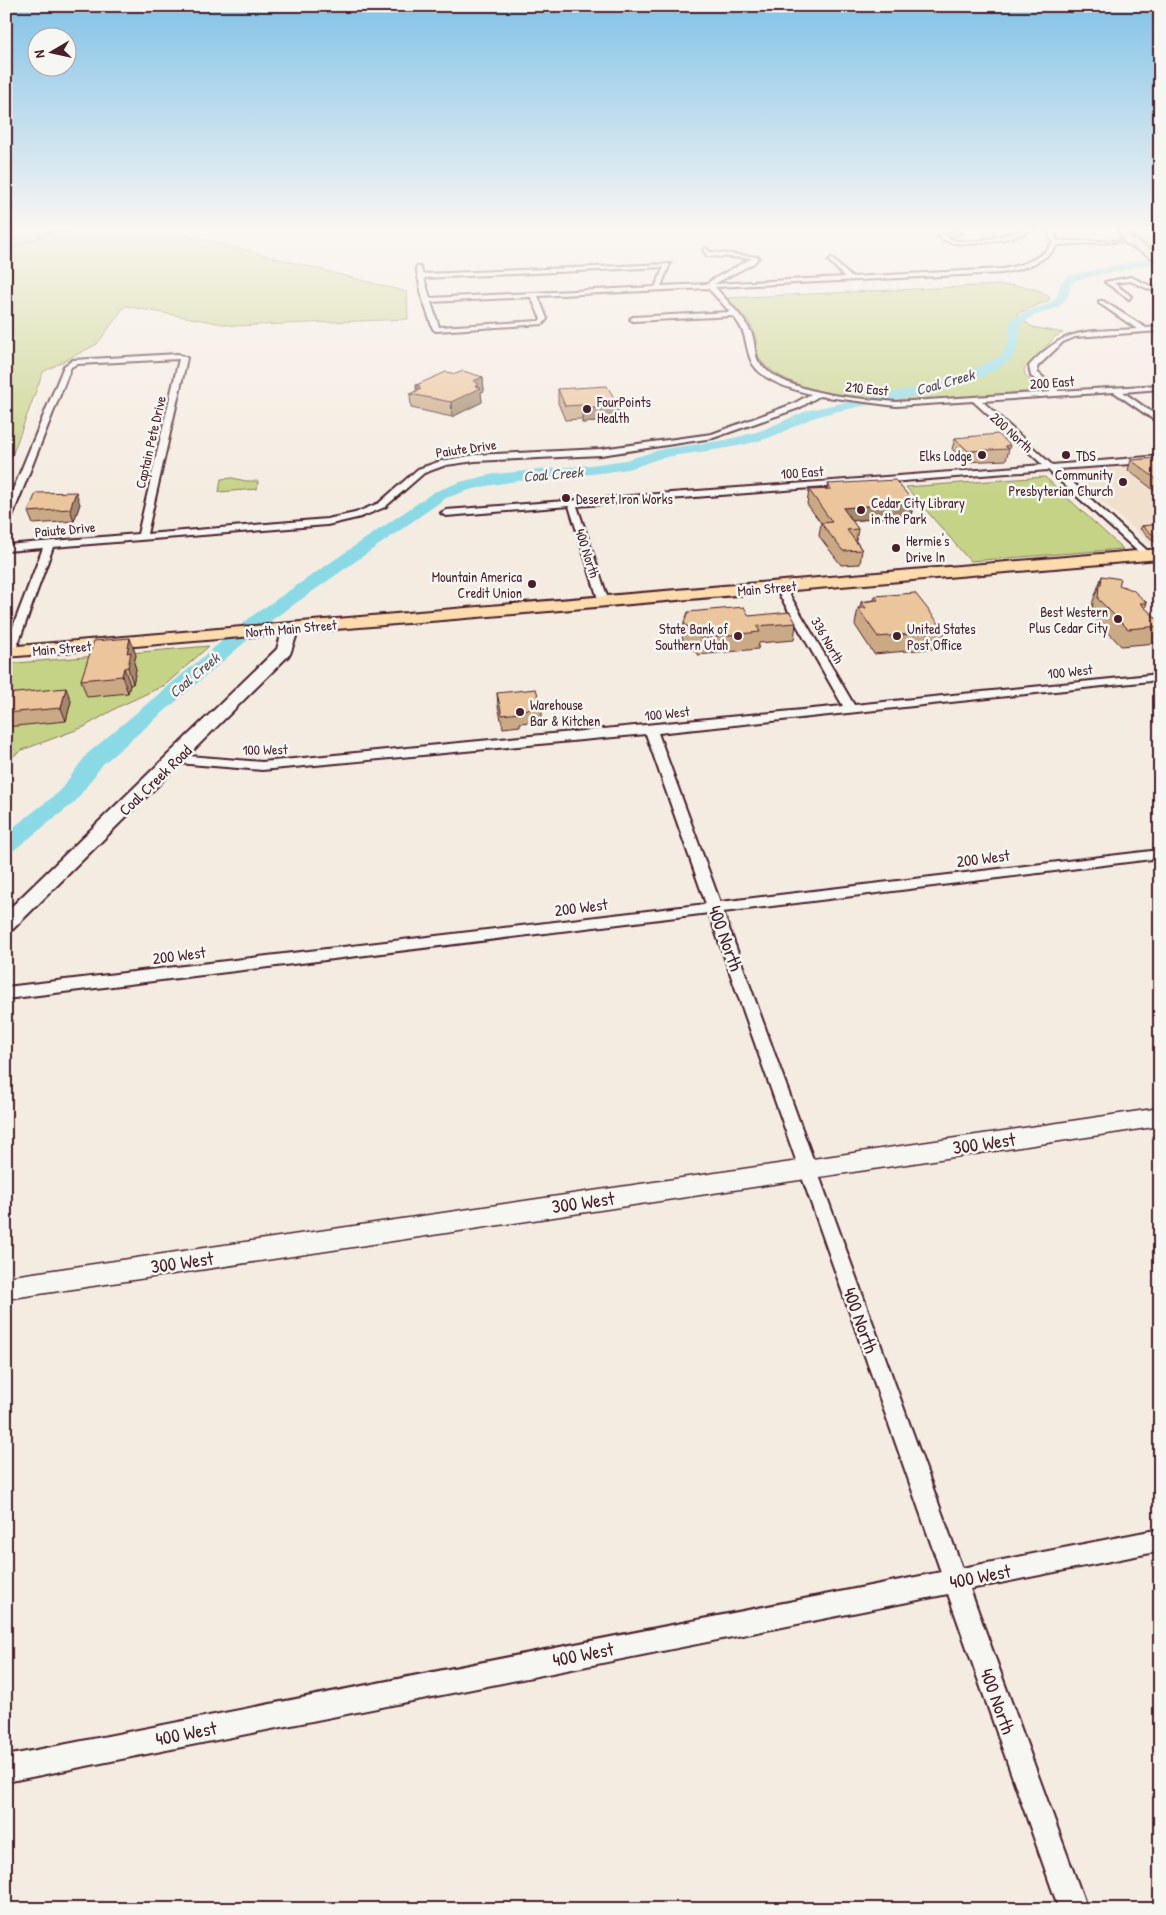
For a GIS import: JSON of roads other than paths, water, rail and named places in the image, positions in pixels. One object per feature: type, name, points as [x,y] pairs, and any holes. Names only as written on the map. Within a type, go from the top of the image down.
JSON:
[{"type":"main road","name":"Main Street","points":[[375,621],[780,587],[1156,559]]},
{"type":"main road","name":"North Main Street","points":[[207,636],[375,621]]},
{"type":"main road","name":"Coal Creek Road","points":[[6,924],[177,759],[284,651],[291,628]]},
{"type":"main road","name":"Main Street","points":[[7,652],[207,636]]},
{"type":"street","points":[[432,317],[436,329],[526,325],[541,323],[543,317]]},
{"type":"street","points":[[633,319],[666,317]]},
{"type":"street","name":"210 East","points":[[736,317],[750,336],[752,356],[758,366],[790,384],[817,394],[896,404],[945,401]]},
{"type":"street","points":[[1125,317],[1144,330]]},
{"type":"street","points":[[1058,394],[1034,374],[1033,366],[1060,341],[1074,335],[1160,329]]},
{"type":"street","name":"Captain Pete Drive","points":[[6,519],[68,366],[76,362],[178,356],[183,358],[142,536]]},
{"type":"street","name":"200 East","points":[[945,401],[1160,387]]},
{"type":"street","points":[[1116,390],[1160,422]]},
{"type":"street","name":"Paiute Drive","points":[[6,548],[327,522],[358,515],[382,505],[421,471],[444,463],[475,458],[601,452],[713,436],[751,424],[796,406],[817,394]]},
{"type":"street","name":"200 North","points":[[975,399],[1156,559]]},
{"type":"street","name":"100 East","points":[[446,513],[1160,459]]},
{"type":"street","name":"400 North","points":[[572,503],[604,602]]},
{"type":"street","points":[[7,652],[49,544]]},
{"type":"street","name":"336 North","points":[[780,587],[850,708]]},
{"type":"street","name":"100 West","points":[[177,759],[262,766],[652,730],[1160,677]]},
{"type":"street","name":"400 North","points":[[652,730],[1073,1909]]},
{"type":"street","name":"200 West","points":[[6,994],[1160,854]]},
{"type":"street","name":"300 West","points":[[6,1288],[1160,1117]]},
{"type":"street","name":"400 West","points":[[6,1769],[1160,1540]]},
{"type":"waterway","name":"Coal Creek","points":[[6,845],[67,797],[95,759],[259,620],[440,495],[465,485],[494,479],[591,470],[628,464],[663,453],[727,444],[765,434],[814,413],[944,385],[978,373],[1006,357],[1014,343],[1014,324],[1024,317]]},
{"type":"place","name":"FourPoints Health","points":[[587,409]]},
{"type":"place","name":"Elks Lodge","points":[[982,455]]},
{"type":"place","name":"TDS","points":[[1066,455]]},
{"type":"place","name":"Community Presbyterian Church","points":[[1123,482]]},
{"type":"place","name":"Deseret Iron Works","points":[[566,498]]},
{"type":"place","name":"Cedar City Library in the Park","points":[[861,510]]},
{"type":"place","name":"Hermie's Drive In","points":[[896,548]]},
{"type":"place","name":"Mountain America Credit Union","points":[[532,584]]},
{"type":"place","name":"Best Western Plus Cedar City","points":[[1118,619]]},
{"type":"place","name":"State Bank of Southern Utah","points":[[738,636]]},
{"type":"place","name":"United States Post Office","points":[[897,636]]},
{"type":"place","name":"Warehouse Bar & Kitchen","points":[[520,712]]}]
